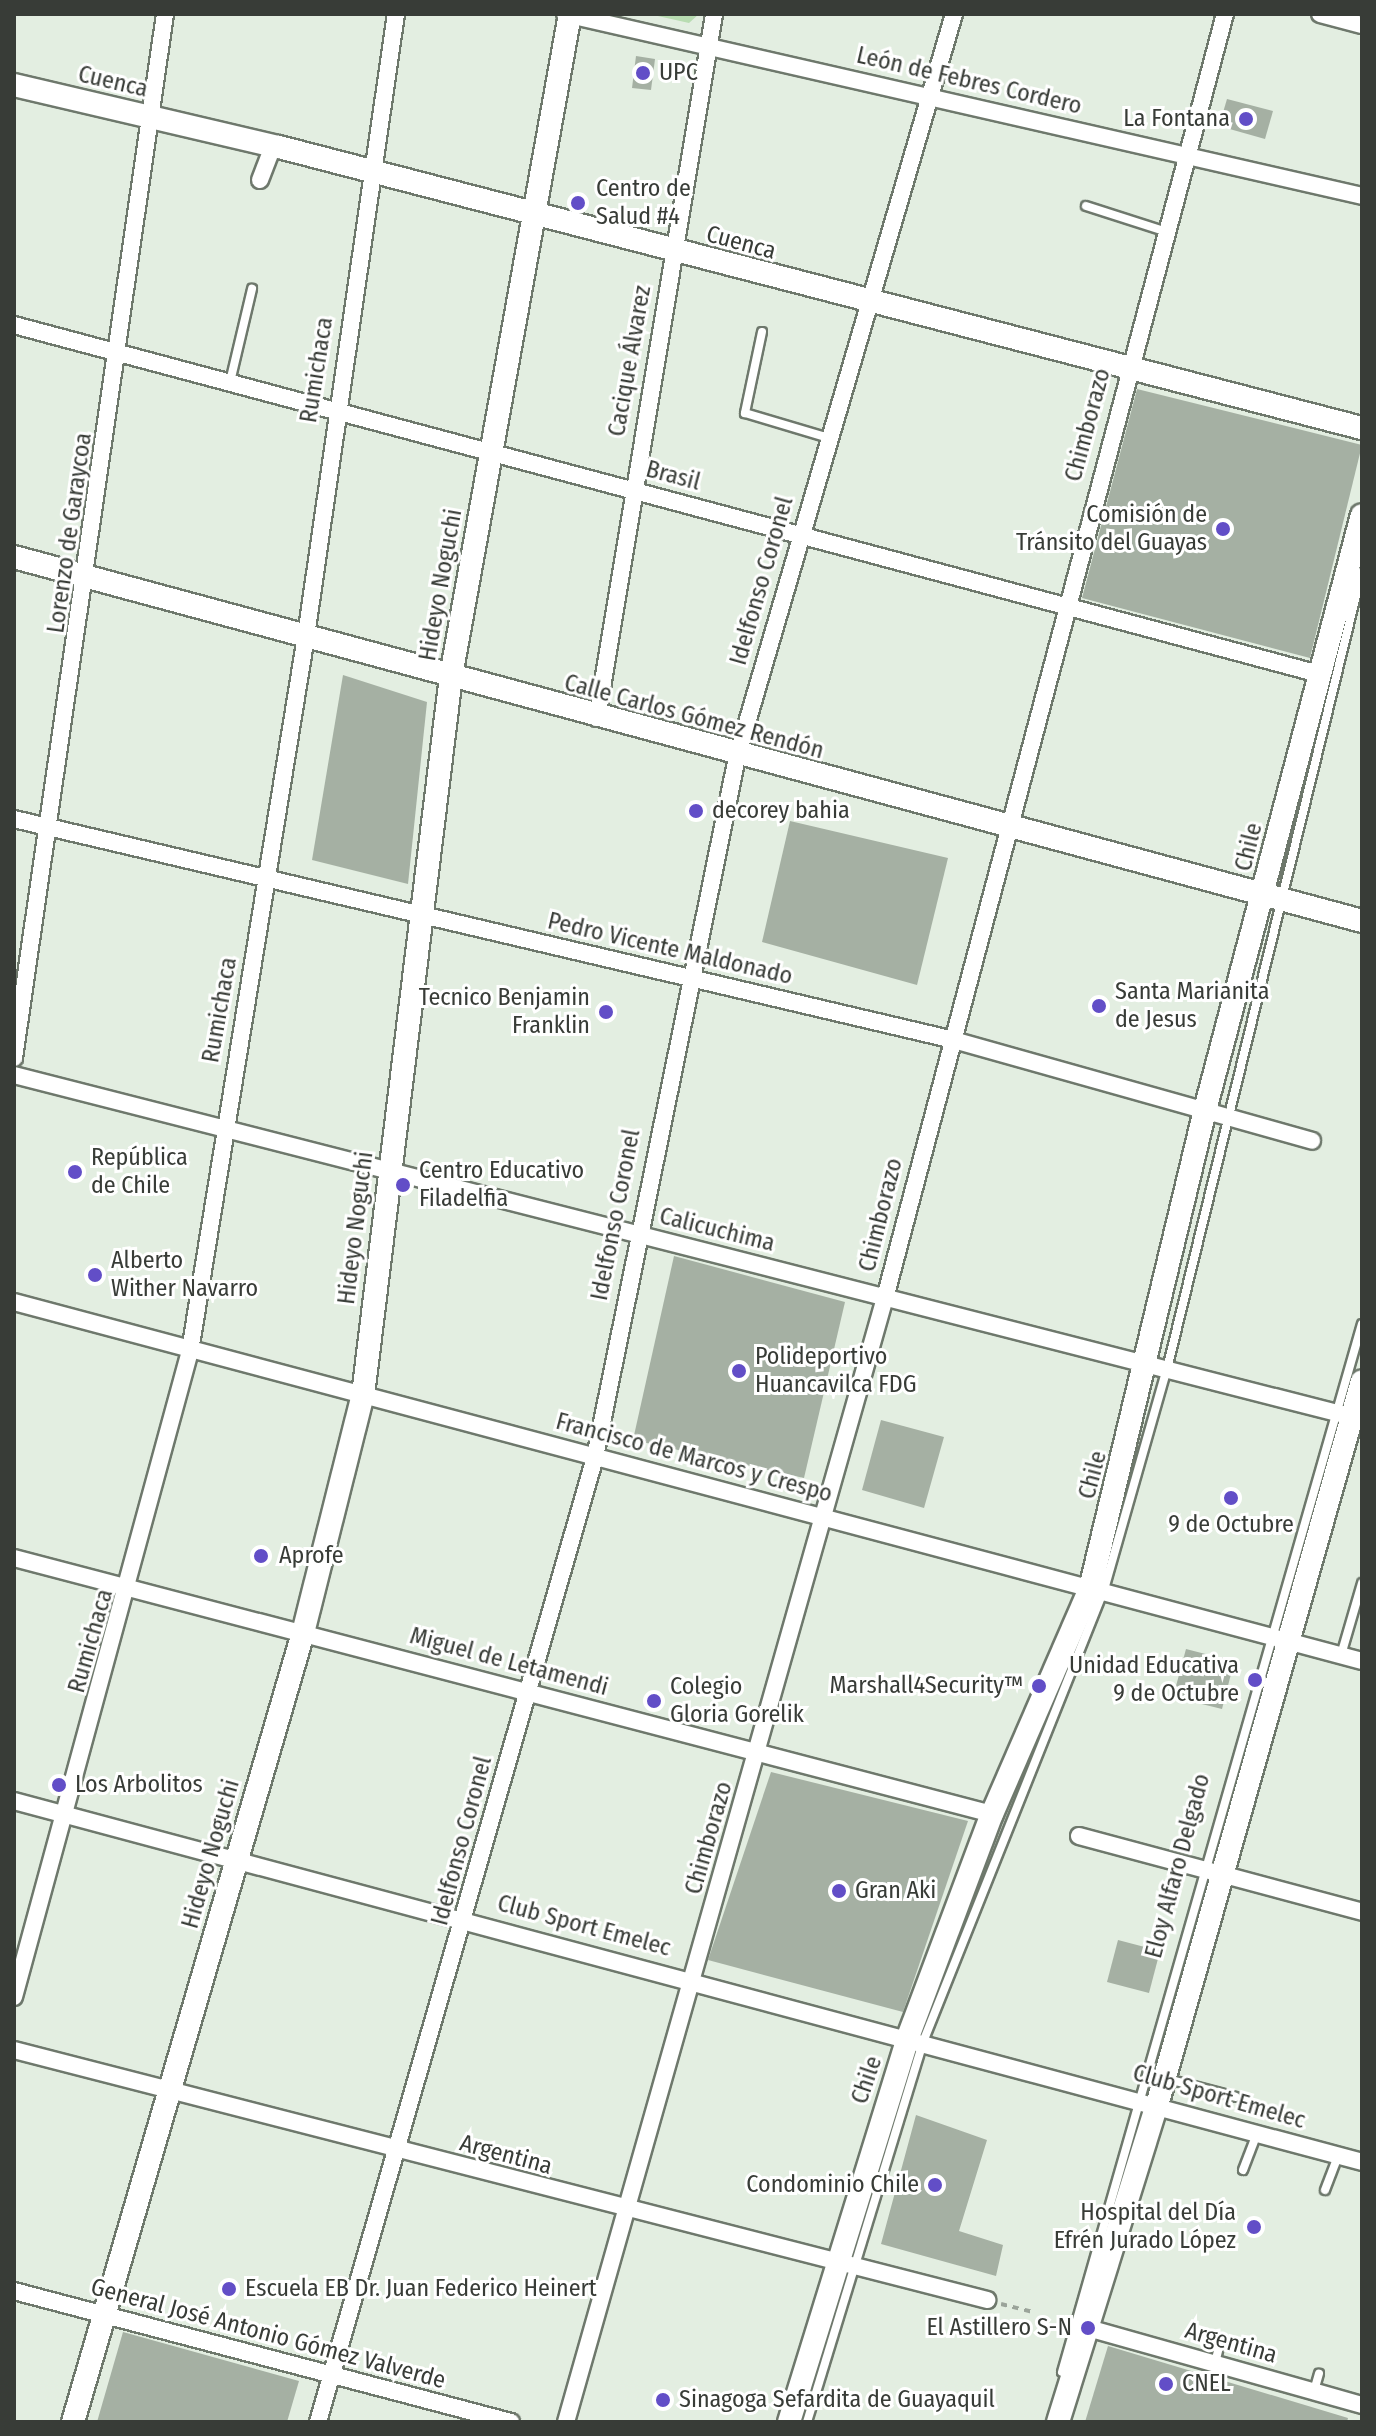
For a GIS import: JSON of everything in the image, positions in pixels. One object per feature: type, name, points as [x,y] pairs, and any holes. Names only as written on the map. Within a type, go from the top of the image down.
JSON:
[{"type":"main road","name":"Hideyo Noguchi","points":[[73,2422],[303,1633],[363,1395],[418,915],[451,676],[568,14]]},
{"type":"main road","name":"Cuenca","points":[[14,85],[273,146],[1128,370],[1362,428]]},
{"type":"main road","name":"Chile","points":[[789,2422],[916,2040],[1008,1819],[1096,1591],[1158,1367],[1205,1110],[1272,898],[1319,674],[1362,515]]},
{"type":"main road","name":"Calle Carlos Gómez Rendón","points":[[14,557],[737,757],[1362,921]]},
{"type":"main road","name":"Eloy Alfaro Delgado","points":[[1058,2422],[1088,2328],[1149,2102],[1164,2078],[1211,1871],[1276,1638],[1362,1381]]},
{"type":"street","name":"Lorenzo de Garaycoa","points":[[14,1058],[89,576],[165,14]]},
{"type":"street","name":"Rumichaca","points":[[14,1997],[131,1588],[190,1351],[306,636],[334,411],[396,14]]},
{"type":"street","name":"León de Febres Cordero","points":[[568,14],[1362,196]]},
{"type":"street","name":"Cacique Álvarez","points":[[597,718],[632,490],[706,45],[714,14]]},
{"type":"street","name":"Idelfonso Coronel","points":[[318,2422],[466,1919],[595,1457],[687,978],[737,757],[954,14]]},
{"type":"street","name":"Chimborazo","points":[[566,2422],[885,1298],[1005,826],[1225,14]]},
{"type":"street","points":[[1320,14],[1362,25]]},
{"type":"street","points":[[260,180],[273,146]]},
{"type":"street","name":"Brasil","points":[[14,325],[1319,674]]},
{"type":"street","name":"Pedro Vicente Maldonado","points":[[14,819],[950,1039],[1312,1141]]},
{"type":"street","name":"Calicuchima","points":[[14,1075],[1350,1417]]},
{"type":"street","name":"Francisco de Marcos y Crespo","points":[[14,1302],[1362,1661]]},
{"type":"street","name":"Miguel de Letamendi","points":[[14,1558],[1008,1819]]},
{"type":"street","name":"Club Sport Emelec","points":[[14,1801],[466,1919],[1362,2162]]},
{"type":"street","points":[[1079,1836],[1362,1912]]},
{"type":"street","name":"Argentina","points":[[14,2050],[842,2268],[987,2300]]},
{"type":"street","name":"General José Antonio Gómez Valverde","points":[[14,2291],[511,2422]]},
{"type":"street","name":"Argentina","points":[[1088,2328],[1217,2355],[1314,2391],[1362,2405]]},
{"type":"lane","points":[[1086,206],[1164,231]]},
{"type":"lane","points":[[230,382],[252,289]]},
{"type":"lane","points":[[762,332],[745,413],[829,438]]},
{"type":"lane","name":"Chile","points":[[1158,1367],[1228,1116],[1272,898],[1362,571]]},
{"type":"lane","name":"Eloy Alfaro Delgado","points":[[1350,1417],[1362,1324]]},
{"type":"lane","points":[[1341,1656],[1362,1583]]},
{"type":"lane","name":"Eloy Alfaro Delgado","points":[[1046,2422],[1149,2102],[1211,1871]]},
{"type":"lane","points":[[1164,2078],[1236,2097]]},
{"type":"lane","points":[[1243,2170],[1257,2133]]},
{"type":"lane","points":[[1325,2190],[1338,2156]]},
{"type":"lane","name":"Chile","points":[[807,2422],[842,2268]]},
{"type":"lane","points":[[1314,2391],[1319,2374]]},
{"type":"path","points":[[987,2300],[1034,2312]]},
{"type":"green space","points":[[649,14],[699,14],[689,23]]},
{"type":"building","name":"UPC","points":[[636,56],[655,59],[651,90],[632,88]]},
{"type":"building","name":"La Fontana","points":[[1227,99],[1273,111],[1265,139],[1219,126]]},
{"type":"building","name":"Comisión de Tránsito del Guayas","points":[[1137,389],[1362,445],[1310,658],[1082,598]]},
{"type":"building","points":[[343,675],[427,702],[408,884],[312,860]]},
{"type":"building","points":[[790,821],[948,858],[917,985],[762,942]]},
{"type":"building","name":"Polideportivo Huancavilca FDG","points":[[674,1256],[845,1302],[804,1478],[633,1440]]},
{"type":"building","points":[[881,1420],[944,1437],[924,1508],[862,1490]]},
{"type":"building","points":[[1186,1649],[1221,1658],[1231,1674],[1222,1709],[1173,1697]]},
{"type":"building","name":"Gran Aki","points":[[771,1772],[968,1821],[903,2012],[708,1960]]},
{"type":"building","points":[[1118,1940],[1160,1951],[1149,1993],[1107,1982]]},
{"type":"building","name":"Condominio Chile","points":[[916,2115],[987,2140],[959,2231],[1003,2245],[996,2276],[881,2244]]},
{"type":"building","points":[[123,2332],[299,2381],[287,2422],[97,2422]]},
{"type":"building","name":"CNEL","points":[[1108,2346],[1348,2418],[1347,2422],[1085,2422]]},
{"type":"place","name":"UPC","points":[[643,73]]},
{"type":"place","name":"La Fontana","points":[[1246,119]]},
{"type":"place","name":"Centro de Salud #4","points":[[578,203]]},
{"type":"place","name":"Comisión de Tránsito del Guayas","points":[[1223,529]]},
{"type":"place","name":"decorey bahia","points":[[696,811]]},
{"type":"place","name":"Santa Marianita de Jesus","points":[[1099,1006]]},
{"type":"place","name":"Tecnico Benjamin Franklin","points":[[606,1012]]},
{"type":"place","name":"República de Chile","points":[[75,1172]]},
{"type":"place","name":"Centro Educativo Filadelfia","points":[[403,1185]]},
{"type":"place","name":"Alberto Wither Navarro","points":[[95,1275]]},
{"type":"place","name":"Polideportivo Huancavilca FDG","points":[[739,1371]]},
{"type":"place","name":"9 de Octubre","points":[[1231,1498]]},
{"type":"place","name":"Aprofe","points":[[261,1556]]},
{"type":"place","name":"Unidad Educativa 9 de Octubre","points":[[1255,1680]]},
{"type":"place","name":"Marshall4Security™","points":[[1039,1686]]},
{"type":"place","name":"Colegio Gloria Gorelik","points":[[654,1701]]},
{"type":"place","name":"Los Arbolitos","points":[[59,1785]]},
{"type":"place","name":"Gran Aki","points":[[839,1891]]},
{"type":"place","name":"Condominio Chile","points":[[935,2185]]},
{"type":"place","name":"Hospital del Día Efrén Jurado López","points":[[1254,2227]]},
{"type":"place","name":"Escuela EB Dr. Juan Federico Heinert","points":[[229,2289]]},
{"type":"place","name":"El Astillero S-N","points":[[1088,2328]]},
{"type":"place","name":"CNEL","points":[[1166,2384]]},
{"type":"place","name":"Sinagoga Sefardita de Guayaquil","points":[[663,2400]]}]
